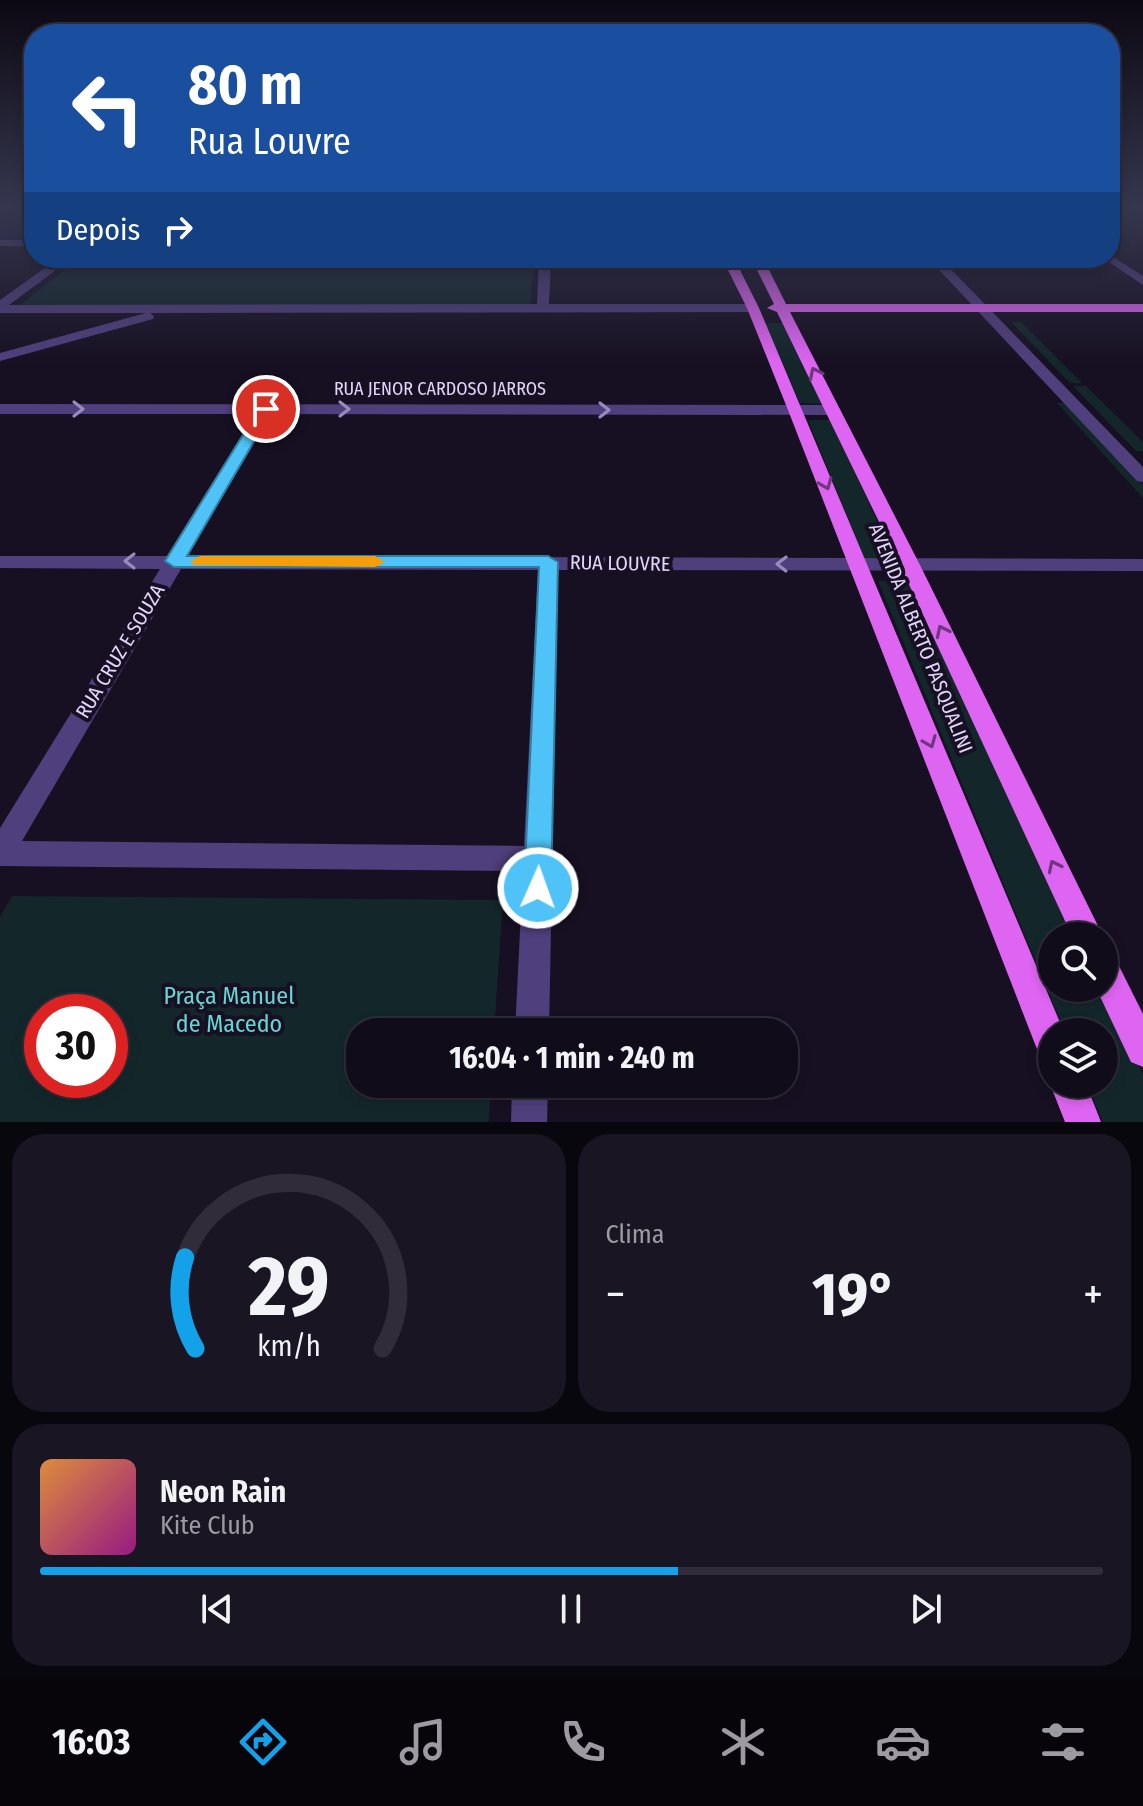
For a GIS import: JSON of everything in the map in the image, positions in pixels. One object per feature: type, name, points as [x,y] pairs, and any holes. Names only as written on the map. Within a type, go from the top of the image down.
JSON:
[{"type":"main road","name":"AVENIDA ALBERTO PASQUALINI","points":[[733,268],[753,308],[860,565],[1042,1018]]},
{"type":"main road","name":"AVENIDA ALBERTO PASQUALINI","points":[[762,268],[910,565],[1081,922]]},
{"type":"main road","points":[[753,308],[1143,308]]},
{"type":"main road","points":[[1118,998],[1143,1050]]},
{"type":"main road","points":[[1074,1098],[1083,1122]]},
{"type":"street","points":[[1120,265],[1143,281]]},
{"type":"street","points":[[0,308],[53,268]]},
{"type":"street","points":[[543,309],[545,268]]},
{"type":"street","points":[[944,268],[1143,477]]},
{"type":"street","points":[[0,308],[753,308]]},
{"type":"street","points":[[70,338],[88,322],[95,309]]},
{"type":"street","points":[[0,357],[171,309]]},
{"type":"street","name":"RUA JENOR CARDOSO JARROS","points":[[0,409],[833,410]]},
{"type":"street","name":"RUA CRUZ E SOUZA","points":[[0,853],[266,409]]},
{"type":"street","name":"RUA LOUVRE","points":[[0,562],[1143,565]]},
{"type":"street","points":[[533,1018],[548,562]]},
{"type":"street","points":[[0,853],[539,859]]},
{"type":"street","points":[[529,1122],[530,1098]]},
{"type":"green space","points":[[67,268],[533,268],[530,305],[20,305]]},
{"type":"green space","points":[[1011,322],[1021,322],[1082,383],[1070,383]]},
{"type":"green space","points":[[765,323],[786,323],[823,404],[800,403]]},
{"type":"green space","points":[[1073,386],[1086,386],[1143,442],[1143,451],[1136,451]]},
{"type":"green space","points":[[1057,403],[1065,403],[1143,485],[1143,498]]},
{"type":"green space","points":[[808,420],[830,420],[894,557],[864,558]]},
{"type":"green space","points":[[878,581],[910,581],[1070,922],[1038,922],[1038,967]]},
{"type":"green space","name":"Praça Manuel de Macedo","points":[[12,896],[503,900],[495,1018],[346,1018],[346,1098],[490,1098],[489,1122],[0,1122],[0,917]]},
{"type":"green space","points":[[1053,1002],[1109,1002],[1116,1018],[1059,1018]]},
{"type":"green space","points":[[1118,1022],[1143,1075],[1143,1122],[1103,1122],[1093,1098],[1118,1098]]},
{"type":"slow traffic","points":[[200,561],[375,562]]},
{"type":"route","points":[[266,409],[174,561],[548,562],[538,888]]}]
